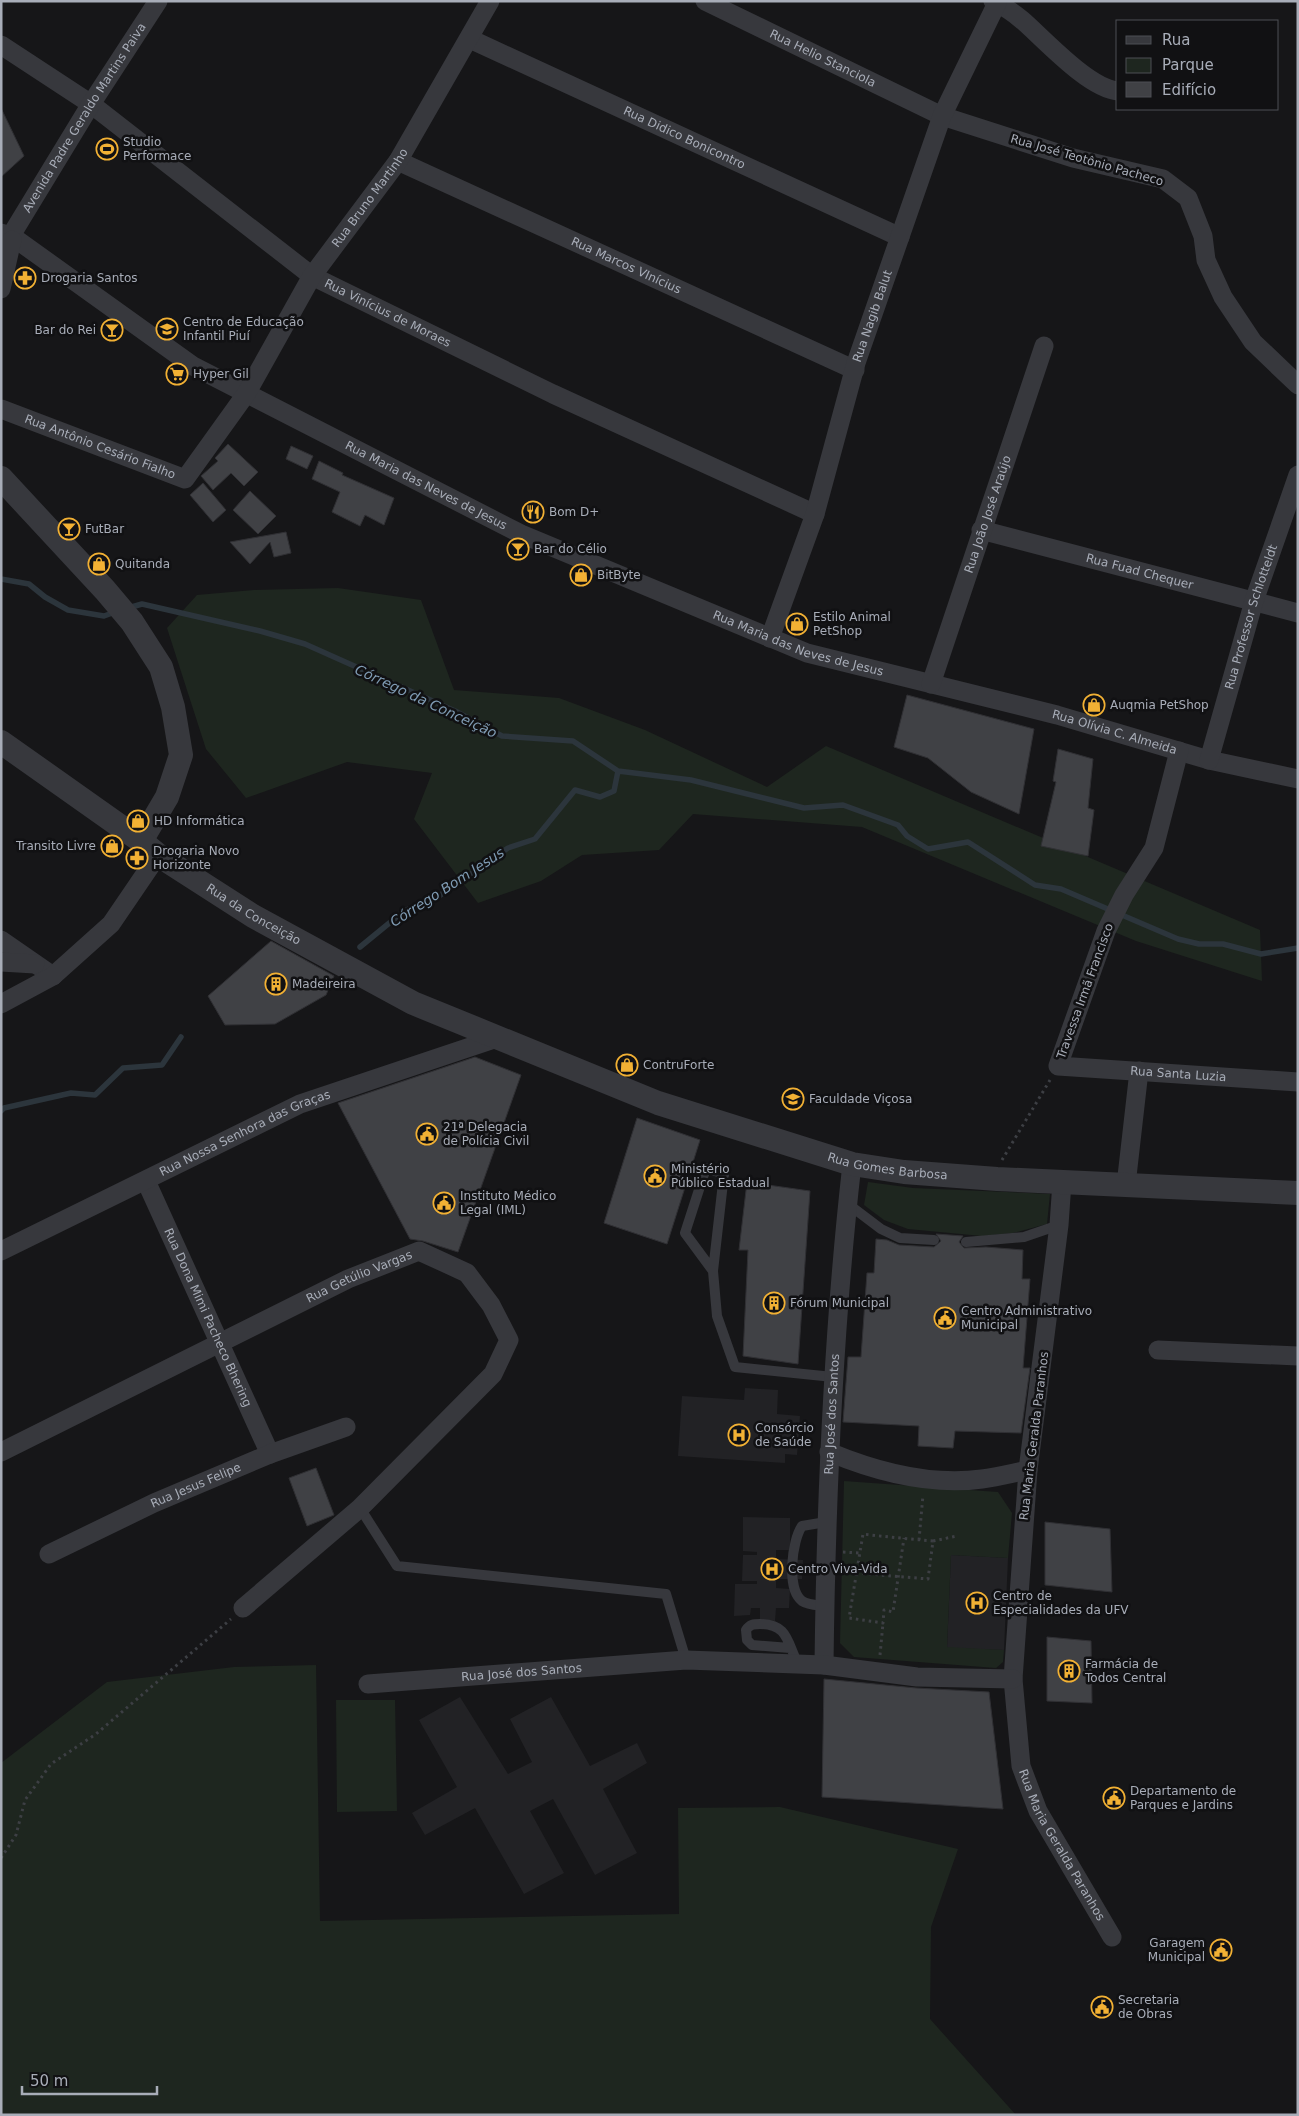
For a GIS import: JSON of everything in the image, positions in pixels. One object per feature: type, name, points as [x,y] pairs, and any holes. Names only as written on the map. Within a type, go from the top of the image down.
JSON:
[{"type":"street","name":"Rua Bruno Martinho","points":[[246,394],[312,276],[398,161],[470,39],[490,1]]},
{"type":"street","name":"Rua Helio Stanciola","points":[[704,1],[942,116]]},
{"type":"street","name":"Avenida Padre Geraldo Martins Paiva","points":[[7,235],[155,2]]},
{"type":"street","name":"Rua Nagib Balut","points":[[770,638],[814,514],[854,370],[942,116],[995,2]]},
{"type":"street","points":[[995,2],[1021,19],[1049,46],[1087,76],[1116,90]]},
{"type":"street","name":"Rua Didico Bonicontro","points":[[470,39],[900,237]]},
{"type":"street","name":"Rua Vinícius de Moraes","points":[[1,45],[91,104],[312,276],[553,394],[814,514]]},
{"type":"street","name":"Rua José Teotônio Pacheco","points":[[942,116],[1073,158],[1163,179],[1188,198],[1203,236],[1206,260],[1223,297],[1253,342],[1298,385]]},
{"type":"street","name":"Rua Marcos VInícius","points":[[398,161],[854,370]]},
{"type":"street","points":[[1,252],[7,235]]},
{"type":"street","points":[[1,289],[7,235]]},
{"type":"street","name":"Rua Maria das Neves de Jesus","points":[[7,235],[193,366],[521,534],[807,653],[932,684]]},
{"type":"street","name":"Rua João José Araújo","points":[[932,684],[981,530],[1044,346]]},
{"type":"street","name":"Rua Antônio Cesário Fialho","points":[[1,409],[185,479],[246,394]]},
{"type":"street","name":"Rua Professor Schlotteldt","points":[[1209,760],[1254,601],[1298,475]]},
{"type":"street","points":[[1,478],[105,590],[132,622],[161,667],[174,707],[181,755],[149,848],[112,924],[53,976],[1,1004]]},
{"type":"street","name":"Rua Fuad Chequer","points":[[981,530],[1298,613]]},
{"type":"street","name":"Rua Olívia C. Almeida","points":[[932,684],[1057,715],[1209,760],[1298,779]]},
{"type":"street","name":"Rua da Conceição","points":[[1,742],[149,848],[253,916],[413,1003],[500,1037]]},
{"type":"street","name":"Travessa Irmã Francisco","points":[[1058,1066],[1106,931],[1124,895],[1154,848],[1179,751]]},
{"type":"street","points":[[1,940],[53,976]]},
{"type":"street","points":[[1,962],[36,964]]},
{"type":"street","name":"Rua Gomes Barbosa","points":[[500,1037],[658,1103],[852,1164],[904,1172],[997,1179],[1298,1193]]},
{"type":"street","name":"Rua Nossa Senhora das Graças","points":[[1,1251],[24,1238],[146,1181],[300,1104],[500,1037]]},
{"type":"street","name":"Rua Santa Luzia","points":[[1058,1066],[1298,1082]]},
{"type":"street","points":[[1126,1185],[1139,1071]]},
{"type":"street","name":"Rua José dos Santos","points":[[824,1665],[826,1522],[832,1377],[852,1164]]},
{"type":"street","name":"Rua Dona Mimi Pacheco Bhering","points":[[146,1181],[270,1454]]},
{"type":"street","name":"Rua Maria Geralda Paranhos","points":[[1062,1182],[1059,1225],[1028,1470],[1013,1680],[1022,1766],[1038,1811],[1112,1937]]},
{"type":"street","name":"Rua Getúlio Vargas","points":[[1,1452],[348,1279],[419,1250],[467,1273],[491,1305],[509,1340],[493,1374],[360,1508],[243,1608]]},
{"type":"street","points":[[1158,1350],[1298,1356]]},
{"type":"street","name":"Rua Jesus Felipe","points":[[49,1554],[154,1503],[270,1454],[346,1427]]},
{"type":"street","points":[[829,1452],[866,1468],[924,1479],[981,1479],[1028,1470]]},
{"type":"street","name":"Rua José dos Santos","points":[[368,1684],[686,1660],[794,1656],[824,1665],[917,1677],[1013,1680]]},
{"type":"lane","points":[[713,1271],[684,1233],[706,1168],[724,1174],[713,1271],[717,1316],[735,1367],[832,1377]]},
{"type":"lane","points":[[848,1204],[880,1229],[900,1238],[934,1240]]},
{"type":"lane","points":[[966,1242],[1024,1237],[1059,1225]]},
{"type":"lane","points":[[360,1508],[397,1566],[666,1594],[686,1660]]},
{"type":"lane","points":[[825,1606],[808,1604],[800,1600],[793,1588],[793,1551],[796,1535],[802,1526],[826,1522]]},
{"type":"path","points":[[997,1179],[1004,1156],[1036,1106],[1058,1066]]},
{"type":"path","points":[[919,1540],[924,1479]]},
{"type":"path","points":[[883,1623],[849,1618],[864,1534],[934,1541],[957,1536]]},
{"type":"path","points":[[879,1672],[884,1610],[893,1612],[904,1538]]},
{"type":"path","points":[[856,1573],[928,1579],[934,1541]]},
{"type":"path","points":[[1,1858],[16,1835],[25,1800],[51,1764],[96,1734],[243,1608]]},
{"type":"shaded area","name":"Consórcio de Saúde","points":[[745,1388],[778,1390],[777,1414],[800,1416],[797,1455],[785,1454],[785,1463],[678,1456],[682,1396],[744,1400]]},
{"type":"shaded area","name":"Centro Viva-Vida","points":[[743,1517],[790,1518],[790,1550],[776,1550],[776,1559],[803,1560],[802,1579],[776,1579],[776,1588],[790,1589],[789,1608],[776,1608],[775,1621],[760,1620],[760,1608],[751,1608],[750,1615],[734,1616],[735,1584],[757,1584],[757,1581],[742,1581],[743,1555],[757,1555],[757,1552],[743,1551]]},
{"type":"shaded area","name":"Centro de Especialidades da UFV","points":[[951,1555],[1008,1558],[1004,1650],[947,1648]]},
{"type":"shaded area","points":[[460,1697],[508,1774],[532,1762],[510,1719],[551,1697],[590,1766],[637,1743],[647,1763],[603,1789],[637,1853],[595,1875],[553,1799],[530,1811],[564,1873],[524,1894],[475,1808],[425,1835],[412,1813],[457,1787],[419,1720]]},
{"type":"green space","points":[[338,588],[421,600],[454,690],[559,698],[645,730],[767,787],[826,746],[1260,930],[1262,981],[1136,941],[862,827],[693,814],[659,850],[582,855],[541,881],[478,903],[414,819],[432,773],[347,762],[246,798],[206,749],[167,628],[197,595],[254,590]]},
{"type":"green space","points":[[868,1182],[913,1188],[1050,1194],[1047,1224],[1013,1233],[982,1236],[908,1229],[884,1220],[864,1205]]},
{"type":"green space","points":[[844,1481],[998,1492],[1012,1513],[1008,1558],[951,1555],[947,1647],[1004,1650],[1003,1662],[996,1668],[854,1657],[840,1643]]},
{"type":"green space","points":[[316,1665],[320,1921],[679,1914],[678,1808],[780,1807],[958,1849],[931,1927],[930,2019],[1016,2115],[1,2115],[1,1763],[107,1682],[234,1667]]},
{"type":"green space","points":[[336,1700],[395,1700],[397,1811],[337,1812]]},
{"type":"building","points":[[1,108],[24,156],[1,177]]},
{"type":"building","points":[[228,444],[258,472],[244,486],[231,473],[213,490],[201,476],[218,461],[215,458]]},
{"type":"building","points":[[291,446],[313,456],[307,469],[286,459]]},
{"type":"building","points":[[319,461],[343,473],[342,475],[394,498],[384,525],[365,515],[360,526],[332,512],[340,492],[312,479]]},
{"type":"building","points":[[203,483],[226,510],[213,522],[190,495]]},
{"type":"building","points":[[250,491],[276,516],[258,534],[233,510]]},
{"type":"building","points":[[286,532],[291,553],[274,557],[270,542],[250,564],[230,542]]},
{"type":"building","points":[[907,695],[1034,729],[1019,814],[971,792],[928,758],[894,747]]},
{"type":"building","points":[[1058,749],[1093,759],[1088,808],[1094,810],[1088,856],[1041,846],[1056,782],[1053,781]]},
{"type":"building","name":"Madeireira","points":[[271,941],[334,976],[326,995],[275,1024],[225,1025],[208,996]]},
{"type":"building","name":"21ª Delegacia de Polícia Civil","points":[[475,1057],[521,1075],[458,1252],[410,1239],[338,1103]]},
{"type":"building","name":"Ministério Público Estadual","points":[[637,1118],[700,1140],[667,1244],[604,1223]]},
{"type":"building","name":"Fórum Municipal","points":[[747,1182],[810,1191],[798,1364],[743,1356],[748,1250],[739,1250]]},
{"type":"building","name":"Centro Administrativo Municipal","points":[[936,1234],[963,1236],[959,1242],[964,1248],[986,1247],[1023,1250],[1022,1279],[1030,1279],[1023,1368],[1030,1368],[1021,1433],[955,1431],[953,1448],[918,1446],[919,1426],[843,1422],[848,1357],[861,1357],[867,1273],[874,1273],[876,1239],[887,1240],[899,1245],[934,1247],[941,1241]]},
{"type":"building","points":[[316,1468],[334,1515],[307,1526],[289,1478]]},
{"type":"building","points":[[1045,1522],[1110,1529],[1112,1592],[1045,1585]]},
{"type":"building","name":"Farmácia de Todos Central","points":[[1047,1637],[1091,1641],[1092,1703],[1047,1701]]},
{"type":"building","points":[[824,1679],[916,1688],[989,1692],[1003,1809],[822,1797]]},
{"type":"waterway","name":"Córrego da Conceição","points":[[1,579],[29,584],[45,597],[68,610],[104,616],[115,612]]},
{"type":"waterway","name":"Córrego da Conceição","points":[[128,608],[142,604],[260,631],[305,644],[455,711],[502,736],[573,741],[618,771],[691,780],[804,808],[843,805],[898,825],[907,836],[928,849],[968,842],[1035,885],[1061,889],[1178,939],[1199,944],[1223,944],[1261,954],[1298,948]]},
{"type":"waterway","name":"Córrego Bom Jesus","points":[[360,947],[404,911],[439,896],[508,848],[535,839],[575,790],[600,797],[614,791],[618,771]]},
{"type":"waterway","name":"Córrego Bom Jesus","points":[[1,1111],[4,1108],[71,1093],[95,1095],[123,1068],[162,1065],[181,1037]]},
{"type":"place","name":"Studio Performace","points":[[107,149]]},
{"type":"place","name":"Drogaria Santos","points":[[25,278]]},
{"type":"place","name":"Centro de Educação Infantil Piuí","points":[[167,329]]},
{"type":"place","name":"Bar do Rei","points":[[112,330]]},
{"type":"place","name":"Hyper Gil","points":[[177,374]]},
{"type":"place","name":"Bom D+","points":[[533,512]]},
{"type":"place","name":"FutBar","points":[[69,529]]},
{"type":"place","name":"Bar do Célio","points":[[518,549]]},
{"type":"place","name":"Quitanda","points":[[99,564]]},
{"type":"place","name":"BitByte","points":[[581,575]]},
{"type":"place","name":"Estilo Animal PetShop","points":[[797,624]]},
{"type":"place","name":"Auqmia PetShop","points":[[1094,705]]},
{"type":"place","name":"HD Informática","points":[[138,821]]},
{"type":"place","name":"Transito Livre","points":[[112,846]]},
{"type":"place","name":"Drogaria Novo Horizonte","points":[[137,858]]},
{"type":"place","name":"Madeireira","points":[[276,984]]},
{"type":"place","name":"ContruForte","points":[[627,1065]]},
{"type":"place","name":"Faculdade Viçosa","points":[[793,1099]]},
{"type":"place","name":"21ª Delegacia de Polícia Civil","points":[[427,1134]]},
{"type":"place","name":"Ministério Público Estadual","points":[[655,1176]]},
{"type":"place","name":"Instituto Médico Legal (IML)","points":[[444,1203]]},
{"type":"place","name":"Fórum Municipal","points":[[774,1303]]},
{"type":"place","name":"Centro Administrativo Municipal","points":[[945,1318]]},
{"type":"place","name":"Consórcio de Saúde","points":[[739,1435]]},
{"type":"place","name":"Centro Viva-Vida","points":[[772,1569]]},
{"type":"place","name":"Centro de Especialidades da UFV","points":[[977,1603]]},
{"type":"place","name":"Farmácia de Todos Central","points":[[1069,1671]]},
{"type":"place","name":"Departamento de Parques e Jardins","points":[[1114,1798]]},
{"type":"place","name":"Garagem Municipal","points":[[1221,1950]]},
{"type":"place","name":"Secretaria de Obras","points":[[1102,2007]]}]
